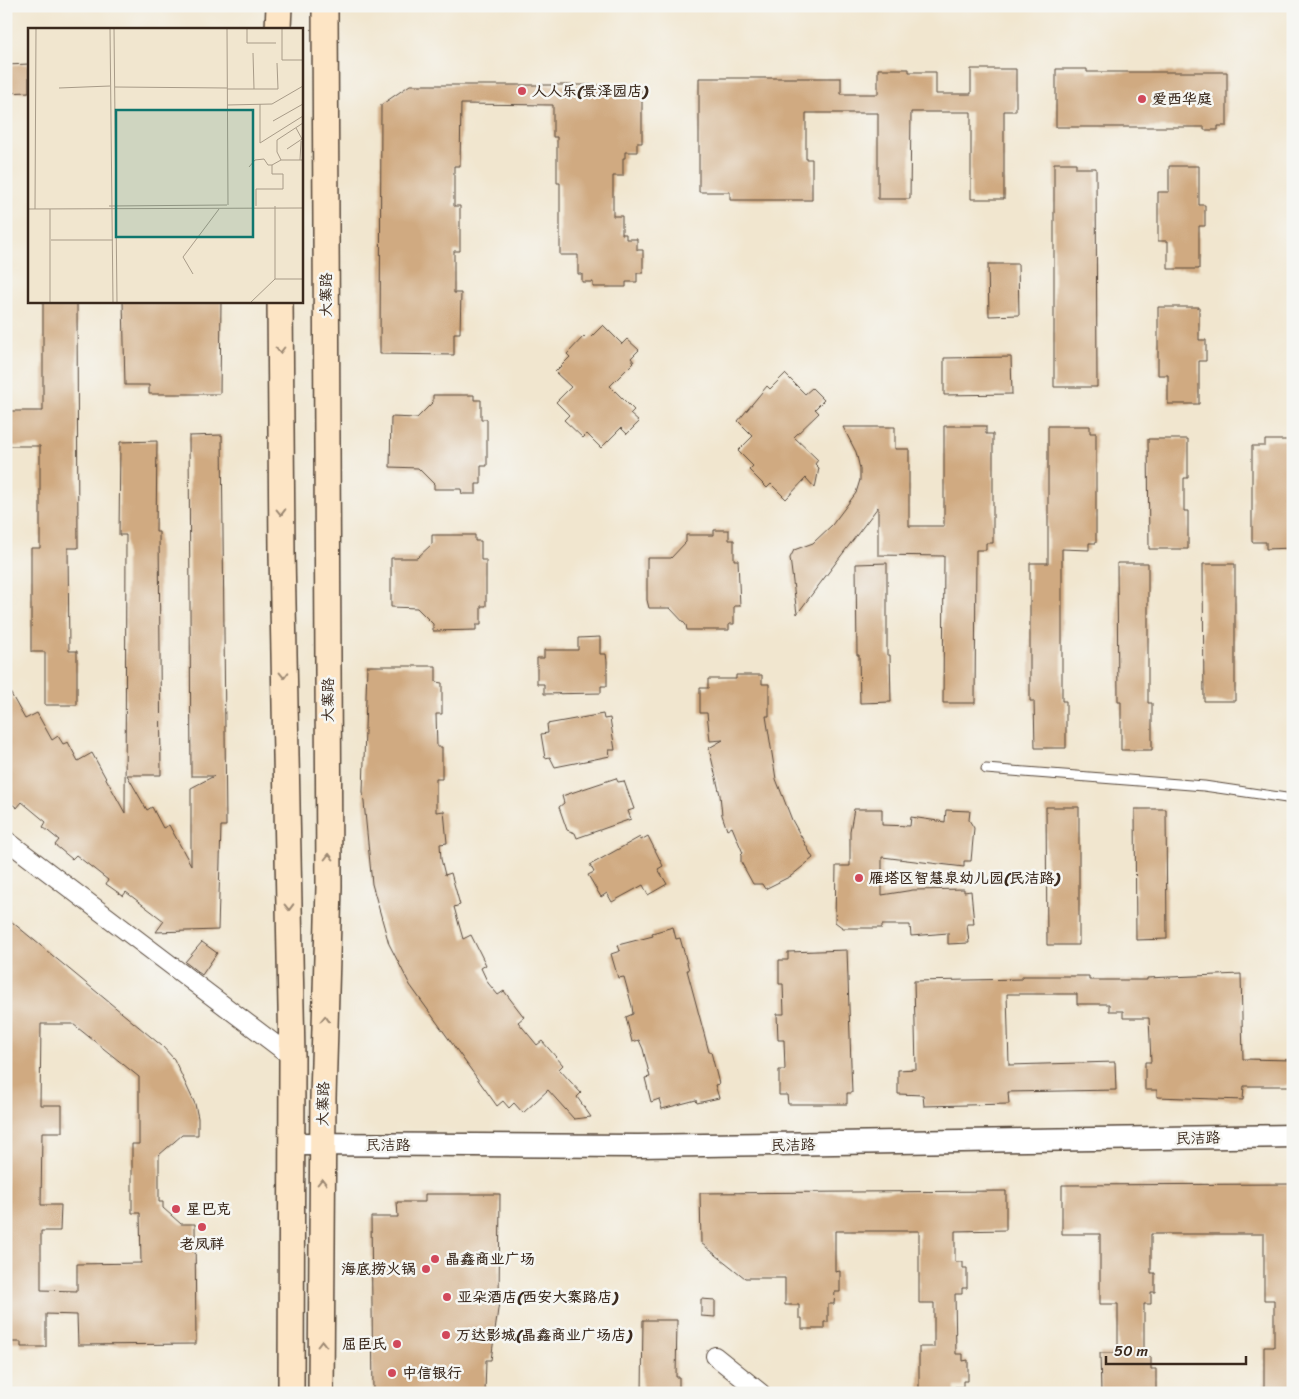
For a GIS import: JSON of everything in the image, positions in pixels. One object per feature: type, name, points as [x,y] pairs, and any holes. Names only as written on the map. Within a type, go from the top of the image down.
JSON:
[{"type":"main road","points":[[278,28],[279,6]]},
{"type":"main road","name":"大寨路","points":[[321,1393],[322,1145],[329,886],[325,6]]},
{"type":"main road","name":"大寨路","points":[[280,302],[282,553],[292,1056],[291,1393]]},
{"type":"street","points":[[6,840],[292,1056]]},
{"type":"street","name":"民洁路","points":[[292,1144],[705,1146],[1293,1136]]},
{"type":"street","points":[[715,1356],[761,1393]]},
{"type":"lane","points":[[986,769],[1204,786],[1293,799]]},
{"type":"building","points":[[28,64],[28,92],[6,93],[6,65]]},
{"type":"building","points":[[878,69],[909,69],[909,72],[936,72],[936,94],[971,94],[971,69],[1016,69],[1016,111],[1004,111],[1004,199],[971,199],[971,112],[911,112],[910,199],[878,199],[878,113],[806,113],[806,159],[812,159],[812,200],[730,200],[730,192],[699,192],[699,78],[841,78],[841,94],[878,94]]},
{"type":"building","name":"爱西华庭","points":[[1056,69],[1087,69],[1087,72],[1227,72],[1227,126],[1218,126],[1218,130],[1204,130],[1204,127],[1056,127]]},
{"type":"building","points":[[410,85],[642,85],[642,143],[637,143],[637,152],[625,152],[623,176],[613,176],[613,216],[622,216],[622,234],[626,234],[626,239],[637,239],[637,250],[643,250],[643,273],[637,273],[637,282],[626,282],[626,287],[593,287],[593,282],[582,282],[582,274],[578,274],[578,255],[560,255],[560,183],[557,183],[557,137],[553,137],[553,105],[461,104],[460,166],[454,166],[454,206],[460,206],[460,251],[454,251],[454,293],[461,293],[460,333],[454,333],[454,355],[380,354],[381,105]]},
{"type":"building","points":[[1054,163],[1076,163],[1076,168],[1096,168],[1097,387],[1054,387]]},
{"type":"building","points":[[1169,166],[1199,166],[1199,205],[1205,205],[1205,226],[1199,226],[1199,269],[1168,269],[1168,241],[1158,241],[1158,192],[1169,192]]},
{"type":"building","points":[[988,264],[1018,264],[1019,315],[989,316]]},
{"type":"building","points":[[43,302],[77,302],[78,548],[68,548],[69,651],[77,651],[77,705],[45,705],[45,652],[31,652],[31,548],[40,548],[40,446],[6,446],[6,411],[43,411]]},
{"type":"building","points":[[123,302],[221,302],[220,394],[149,394],[149,385],[125,385]]},
{"type":"building","points":[[1158,307],[1199,307],[1199,340],[1206,340],[1206,361],[1199,361],[1199,404],[1168,404],[1168,375],[1158,375]]},
{"type":"building","points":[[603,325],[622,344],[627,339],[639,350],[631,358],[634,362],[610,386],[634,410],[630,414],[639,422],[627,434],[621,428],[601,448],[587,434],[583,438],[564,420],[569,415],[556,402],[571,387],[555,372],[570,357],[567,354],[584,336],[588,340]]},
{"type":"building","points":[[1011,357],[1012,394],[944,395],[944,358]]},
{"type":"building","points":[[785,374],[805,394],[812,388],[824,400],[815,409],[819,413],[794,437],[818,460],[815,464],[819,468],[815,488],[806,478],[786,499],[771,484],[767,488],[749,470],[753,466],[738,451],[753,436],[738,421],[767,386],[770,389]]},
{"type":"building","points":[[433,395],[474,395],[474,400],[481,400],[481,419],[487,419],[487,466],[481,466],[481,484],[476,484],[476,494],[462,494],[461,489],[434,489],[434,484],[418,468],[390,467],[391,417],[417,418],[433,402]]},
{"type":"building","points":[[944,426],[986,426],[986,434],[993,434],[993,543],[986,543],[986,550],[976,550],[975,703],[943,703],[944,556],[878,555],[878,507],[797,614],[790,558],[794,550],[813,543],[832,525],[856,493],[860,480],[860,469],[856,452],[843,427],[895,427],[895,449],[909,449],[909,526],[944,526]]},
{"type":"building","points":[[1048,426],[1090,426],[1090,433],[1096,433],[1096,543],[1089,543],[1089,550],[1062,549],[1062,701],[1066,701],[1066,748],[1035,748],[1034,701],[1030,701],[1030,563],[1048,563]]},
{"type":"building","points":[[222,435],[226,826],[221,826],[218,930],[156,932],[164,921],[126,892],[123,896],[106,884],[108,880],[76,855],[72,859],[55,845],[59,840],[43,827],[46,822],[22,802],[17,808],[6,799],[6,685],[25,719],[37,713],[52,740],[58,736],[63,744],[68,742],[78,761],[92,753],[125,813],[126,535],[119,535],[120,442],[157,441],[156,532],[159,532],[161,775],[127,775],[147,810],[152,807],[163,828],[169,825],[191,865],[191,788],[214,776],[191,776],[189,436]]},
{"type":"building","points":[[1148,439],[1188,439],[1188,478],[1184,478],[1184,511],[1188,511],[1188,549],[1149,549]]},
{"type":"building","points":[[1265,440],[1293,440],[1293,548],[1266,549],[1266,542],[1252,542],[1252,446],[1265,446]]},
{"type":"building","points":[[714,530],[729,530],[729,540],[734,540],[734,560],[738,560],[740,606],[734,606],[734,624],[729,624],[729,630],[687,630],[686,625],[670,608],[649,608],[647,600],[647,558],[671,558],[686,542],[686,535],[714,535]]},
{"type":"building","points":[[432,535],[475,535],[475,541],[481,541],[481,560],[486,560],[486,606],[481,606],[481,625],[476,625],[476,630],[433,631],[433,624],[417,608],[391,607],[391,558],[417,558],[432,544]]},
{"type":"building","points":[[887,563],[887,655],[890,655],[891,702],[860,703],[859,655],[857,655],[856,564]]},
{"type":"building","points":[[1117,563],[1148,563],[1148,703],[1152,703],[1152,750],[1121,750],[1121,702],[1118,702]]},
{"type":"building","points":[[1203,564],[1235,564],[1235,701],[1204,701]]},
{"type":"building","points":[[600,637],[600,654],[606,654],[607,661],[607,686],[601,686],[601,693],[544,694],[544,684],[537,684],[537,658],[544,658],[544,650],[578,650],[578,638]]},
{"type":"building","points":[[367,666],[436,666],[436,682],[442,683],[442,714],[436,714],[437,747],[442,747],[442,779],[436,779],[436,812],[444,811],[447,843],[440,844],[441,859],[445,875],[451,873],[460,905],[454,907],[463,939],[471,935],[486,965],[481,968],[488,983],[498,995],[504,991],[524,1017],[518,1022],[537,1045],[542,1041],[563,1065],[559,1069],[581,1093],[577,1097],[591,1117],[574,1119],[548,1090],[523,1113],[514,1103],[509,1108],[503,1101],[497,1106],[410,985],[389,944],[372,884],[363,792]]},
{"type":"building","points":[[736,675],[762,675],[762,684],[769,684],[769,716],[766,716],[776,779],[792,820],[813,858],[791,876],[765,889],[762,884],[753,884],[741,862],[741,855],[743,853],[732,827],[727,830],[722,815],[720,795],[709,748],[723,740],[710,741],[707,713],[700,713],[700,688],[708,688],[708,679],[736,679]]},
{"type":"building","points":[[603,714],[604,719],[610,718],[615,750],[609,750],[610,756],[555,767],[550,757],[545,758],[541,734],[548,733],[547,724]]},
{"type":"building","points":[[616,778],[618,782],[624,781],[634,809],[628,811],[631,819],[577,838],[575,833],[567,830],[559,807],[564,803],[562,796]]},
{"type":"building","points":[[1046,807],[1079,807],[1079,945],[1047,945]]},
{"type":"building","points":[[854,809],[882,809],[882,825],[910,826],[911,817],[945,822],[946,810],[970,811],[969,820],[974,828],[971,861],[964,861],[964,867],[882,857],[882,895],[913,890],[964,889],[964,892],[971,891],[974,924],[967,924],[969,943],[948,944],[948,933],[911,936],[910,925],[882,925],[882,928],[843,928],[835,922],[836,866],[850,866],[850,831]]},
{"type":"building","points":[[1135,809],[1166,809],[1167,939],[1136,940]]},
{"type":"building","points":[[648,836],[663,866],[658,869],[667,884],[648,895],[643,885],[612,902],[607,893],[601,897],[588,875],[594,872],[590,865],[640,837],[641,840]]},
{"type":"building","points":[[6,917],[162,1046],[174,1059],[195,1104],[198,1118],[198,1135],[182,1135],[159,1155],[159,1202],[163,1202],[163,1208],[181,1224],[195,1224],[196,1344],[78,1345],[77,1315],[46,1314],[46,1347],[21,1347],[21,1342],[6,1342]],"holes":[[[41,1024],[73,1024],[139,1077],[139,1144],[132,1144],[132,1213],[140,1213],[141,1263],[77,1264],[77,1291],[41,1290],[41,1231],[60,1231],[61,1205],[41,1205],[42,1132],[62,1132],[62,1105],[40,1105]]]},
{"type":"building","points":[[673,927],[676,939],[680,938],[689,970],[687,970],[719,1084],[715,1085],[719,1098],[697,1103],[696,1100],[662,1109],[659,1099],[651,1102],[645,1078],[650,1077],[643,1049],[639,1040],[632,1042],[626,1017],[633,1014],[632,1006],[624,977],[618,978],[611,954],[620,951],[618,945],[653,936],[652,933]]},
{"type":"building","points":[[202,942],[217,953],[202,975],[185,962]]},
{"type":"building","points":[[847,950],[852,1093],[847,1093],[847,1104],[788,1104],[787,1095],[779,1095],[779,1070],[785,1070],[784,1040],[778,1040],[777,1014],[784,1014],[783,984],[779,984],[779,960],[788,960],[788,952]]},
{"type":"building","points":[[1241,974],[1243,1059],[1293,1060],[1293,1086],[1244,1086],[1243,1100],[1157,1097],[1157,1090],[1145,1090],[1145,1062],[1151,1062],[1149,1018],[1123,1018],[1123,1011],[1109,1011],[1109,1004],[1077,1004],[1077,994],[1007,994],[1009,1065],[1115,1062],[1116,1090],[1008,1092],[1009,1104],[924,1106],[923,1095],[898,1094],[898,1070],[916,1069],[914,981],[1022,979],[1022,976],[1089,976],[1089,980],[1147,980],[1147,978]]},
{"type":"building","points":[[1293,1184],[1293,1393],[1264,1392],[1264,1347],[1274,1347],[1274,1300],[1264,1300],[1264,1234],[1151,1234],[1151,1273],[1155,1273],[1155,1292],[1151,1292],[1151,1304],[1144,1304],[1144,1357],[1151,1357],[1151,1369],[1156,1369],[1156,1390],[1151,1390],[1151,1393],[1101,1393],[1100,1353],[1118,1353],[1118,1304],[1100,1304],[1100,1234],[1062,1234],[1062,1185]]},
{"type":"building","points":[[1006,1191],[1006,1230],[955,1231],[955,1262],[963,1262],[963,1268],[967,1268],[967,1288],[962,1288],[962,1294],[955,1294],[956,1354],[963,1354],[963,1361],[968,1360],[968,1381],[963,1381],[963,1387],[955,1387],[955,1393],[919,1393],[919,1347],[934,1347],[934,1303],[919,1303],[919,1231],[835,1231],[835,1272],[840,1271],[840,1292],[835,1292],[834,1304],[828,1304],[828,1322],[824,1322],[824,1329],[802,1329],[802,1318],[799,1318],[799,1305],[785,1305],[785,1278],[745,1278],[701,1243],[700,1193]]},
{"type":"building","name":"晶鑫商业广场","points":[[425,1194],[500,1194],[499,1302],[491,1360],[486,1360],[485,1393],[373,1393],[371,1217],[398,1217],[397,1202],[425,1202]]},
{"type":"building","points":[[701,1299],[715,1300],[715,1317],[701,1316]]},
{"type":"building","points":[[643,1320],[677,1320],[676,1377],[679,1377],[679,1393],[642,1393]]},
{"type":"place","name":"人人乐(景泽园店)","points":[[522,91]]},
{"type":"place","name":"爱西华庭","points":[[1142,99]]},
{"type":"place","name":"雁塔区智慧泉幼儿园(民洁路)","points":[[859,878]]},
{"type":"place","name":"星巴克","points":[[176,1209]]},
{"type":"place","name":"老凤祥","points":[[202,1227]]},
{"type":"place","name":"晶鑫商业广场","points":[[435,1259]]},
{"type":"place","name":"海底捞火锅","points":[[426,1269]]},
{"type":"place","name":"亚朵酒店(西安大寨路店)","points":[[447,1297]]},
{"type":"place","name":"万达影城(晶鑫商业广场店)","points":[[446,1335]]},
{"type":"place","name":"屈臣氏","points":[[397,1344]]},
{"type":"place","name":"中信银行","points":[[392,1373]]}]
